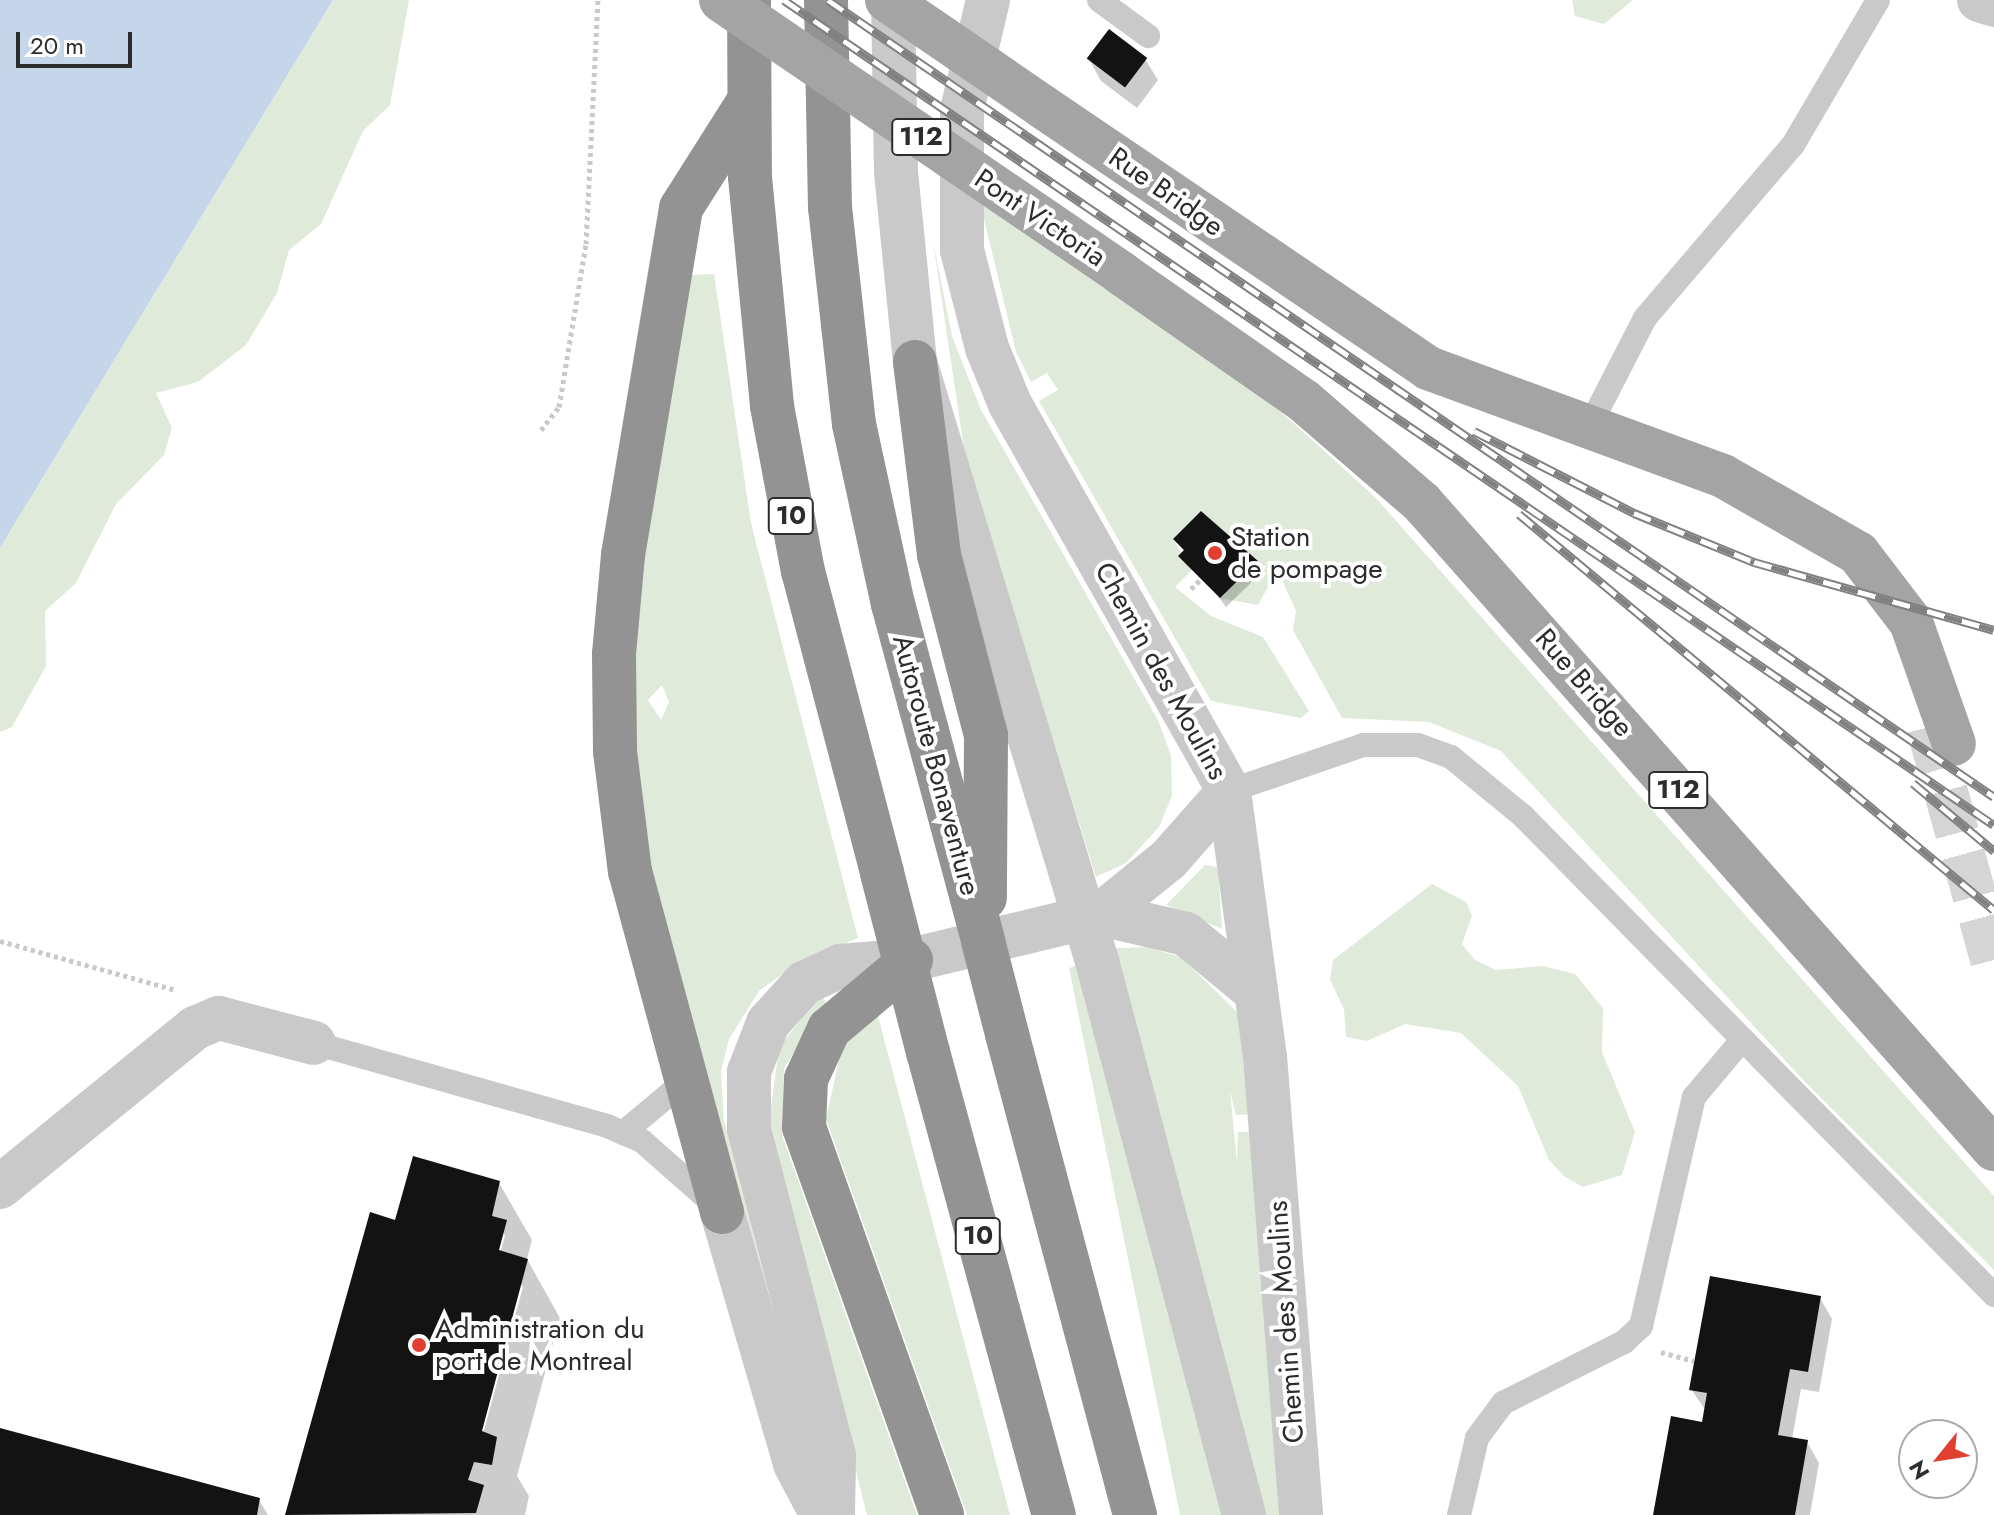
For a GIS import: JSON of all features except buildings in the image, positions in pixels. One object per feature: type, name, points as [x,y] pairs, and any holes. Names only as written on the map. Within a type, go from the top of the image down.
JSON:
[{"type":"highway","name":"10","points":[[749,0],[747,104],[759,306],[784,477],[928,1052],[1054,1515]]},
{"type":"highway","name":"Autoroute Bonaventure","points":[[826,0],[828,180],[850,398],[893,604],[973,849]]},
{"type":"highway","points":[[722,1212],[685,1081],[621,812],[617,618],[681,208],[747,104]]},
{"type":"highway","points":[[915,362],[939,555],[986,735],[973,849],[983,941],[1135,1515]]},
{"type":"highway","points":[[911,960],[829,1029],[806,1079],[803,1113],[810,1154],[942,1515]]},
{"type":"main road","name":"Pont Victoria","points":[[721,0],[1122,274]]},
{"type":"main road","name":"Rue Bridge","points":[[887,0],[1428,368],[1723,476],[1807,521],[1858,553],[1904,611],[1928,659],[1941,736]]},
{"type":"main road","name":"Rue Bridge","points":[[1122,274],[1304,401],[1422,503],[1994,1149]]},
{"type":"street","points":[[893,0],[896,172],[915,362],[1097,961],[1244,1515]]},
{"type":"street","name":"Chemin des Moulins","points":[[988,0],[967,77],[957,193],[987,348],[1025,432],[1229,791],[1256,992],[1301,1515]]},
{"type":"street","points":[[1979,0],[1994,5]]},
{"type":"street","points":[[833,1515],[834,1456],[752,1144],[747,1088],[768,1023],[804,983],[840,966],[911,960],[1101,914],[1168,860],[1229,791]]},
{"type":"street","points":[[1101,914],[1194,938],[1256,992]]},
{"type":"street","points":[[0,1187],[195,1028],[219,1018],[314,1043]]},
{"type":"street","points":[[722,1212],[795,1464],[822,1515]]},
{"type":"lane","points":[[1099,0],[1148,36]]},
{"type":"lane","points":[[1588,429],[1645,318],[1793,145],[1878,0]]},
{"type":"lane","points":[[1229,791],[1363,745],[1418,745],[1451,757],[1523,816],[1994,1295]]},
{"type":"lane","points":[[1459,1515],[1477,1438],[1503,1403],[1624,1342],[1641,1326],[1694,1097],[1742,1040]]},
{"type":"lane","points":[[314,1043],[623,1133],[722,1212]]},
{"type":"lane","points":[[623,1133],[685,1081]]},
{"type":"path","points":[[541,430],[559,407],[586,244],[598,0]]},
{"type":"path","points":[[1191,589],[1201,579]]},
{"type":"path","points":[[0,941],[187,993]]},
{"type":"path","points":[[1664,1354],[1694,1361]]},
{"type":"green space","points":[[333,0],[409,0],[390,105],[363,131],[321,224],[289,250],[277,293],[246,345],[198,382],[156,393],[172,428],[164,455],[116,504],[76,583],[45,611],[46,666],[12,727],[0,732],[0,548]]},
{"type":"green space","points":[[1572,0],[1633,0],[1604,24],[1575,16]]},
{"type":"green space","points":[[979,198],[1236,371],[1375,497],[1994,1196],[1994,1270],[1807,1084],[1501,751],[1429,722],[1342,718],[1293,630],[1296,611],[1277,569],[1267,568],[1269,585],[1258,605],[1220,598],[1258,561],[1201,511],[1173,539],[1192,570],[1175,587],[1211,616],[1263,637],[1309,711],[1301,718],[1211,701],[1039,401],[1058,390],[1047,373],[1031,382],[1016,352]]},
{"type":"green space","points":[[933,241],[952,336],[981,410],[1158,720],[1171,755],[1172,796],[1159,827],[1126,863],[1096,877],[966,462]]},
{"type":"green space","points":[[714,274],[751,523],[858,938],[802,960],[759,991],[729,1039],[721,1071],[724,1121],[802,1422],[657,909],[633,745],[636,608],[690,275]],"holes":[[[662,685],[669,702],[661,720],[648,700]]]},
{"type":"green space","points":[[1205,865],[1218,867],[1222,929],[1166,905]]},
{"type":"green space","points":[[1432,884],[1466,902],[1472,916],[1462,944],[1475,960],[1496,970],[1543,966],[1575,974],[1603,1008],[1602,1052],[1635,1132],[1622,1175],[1583,1187],[1565,1177],[1549,1160],[1518,1086],[1461,1033],[1405,1024],[1367,1041],[1346,1037],[1344,1009],[1330,980],[1333,960]]},
{"type":"green space","points":[[1147,947],[1181,957],[1237,1012],[1251,1114],[1236,1115],[1230,1091],[1237,1162],[1238,1132],[1252,1132],[1282,1515],[1263,1515],[1116,948]]},
{"type":"green space","points":[[1078,965],[1222,1515],[1180,1515],[1069,968]]},
{"type":"green space","points":[[821,994],[826,1003],[784,1068],[782,1135],[917,1515],[867,1515],[769,1123],[779,1047]]},
{"type":"green space","points":[[877,1012],[1010,1515],[967,1515],[826,1119],[842,1046]]},
{"type":"water","points":[[0,0],[333,0],[0,548]]},
{"type":"tunnel","points":[[1928,727],[1994,966]]},
{"type":"railway","points":[[784,0],[1994,825]]},
{"type":"railway","points":[[828,0],[1994,797]]},
{"type":"railway","points":[[1474,431],[1634,513],[1754,562],[1994,630]]},
{"type":"railway","points":[[1519,514],[1994,910]]},
{"type":"railway","points":[[1913,783],[1994,851]]},
{"type":"place","name":"Station de pompage","points":[[1215,553]]},
{"type":"place","name":"Administration du port de Montreal","points":[[419,1345]]}]
